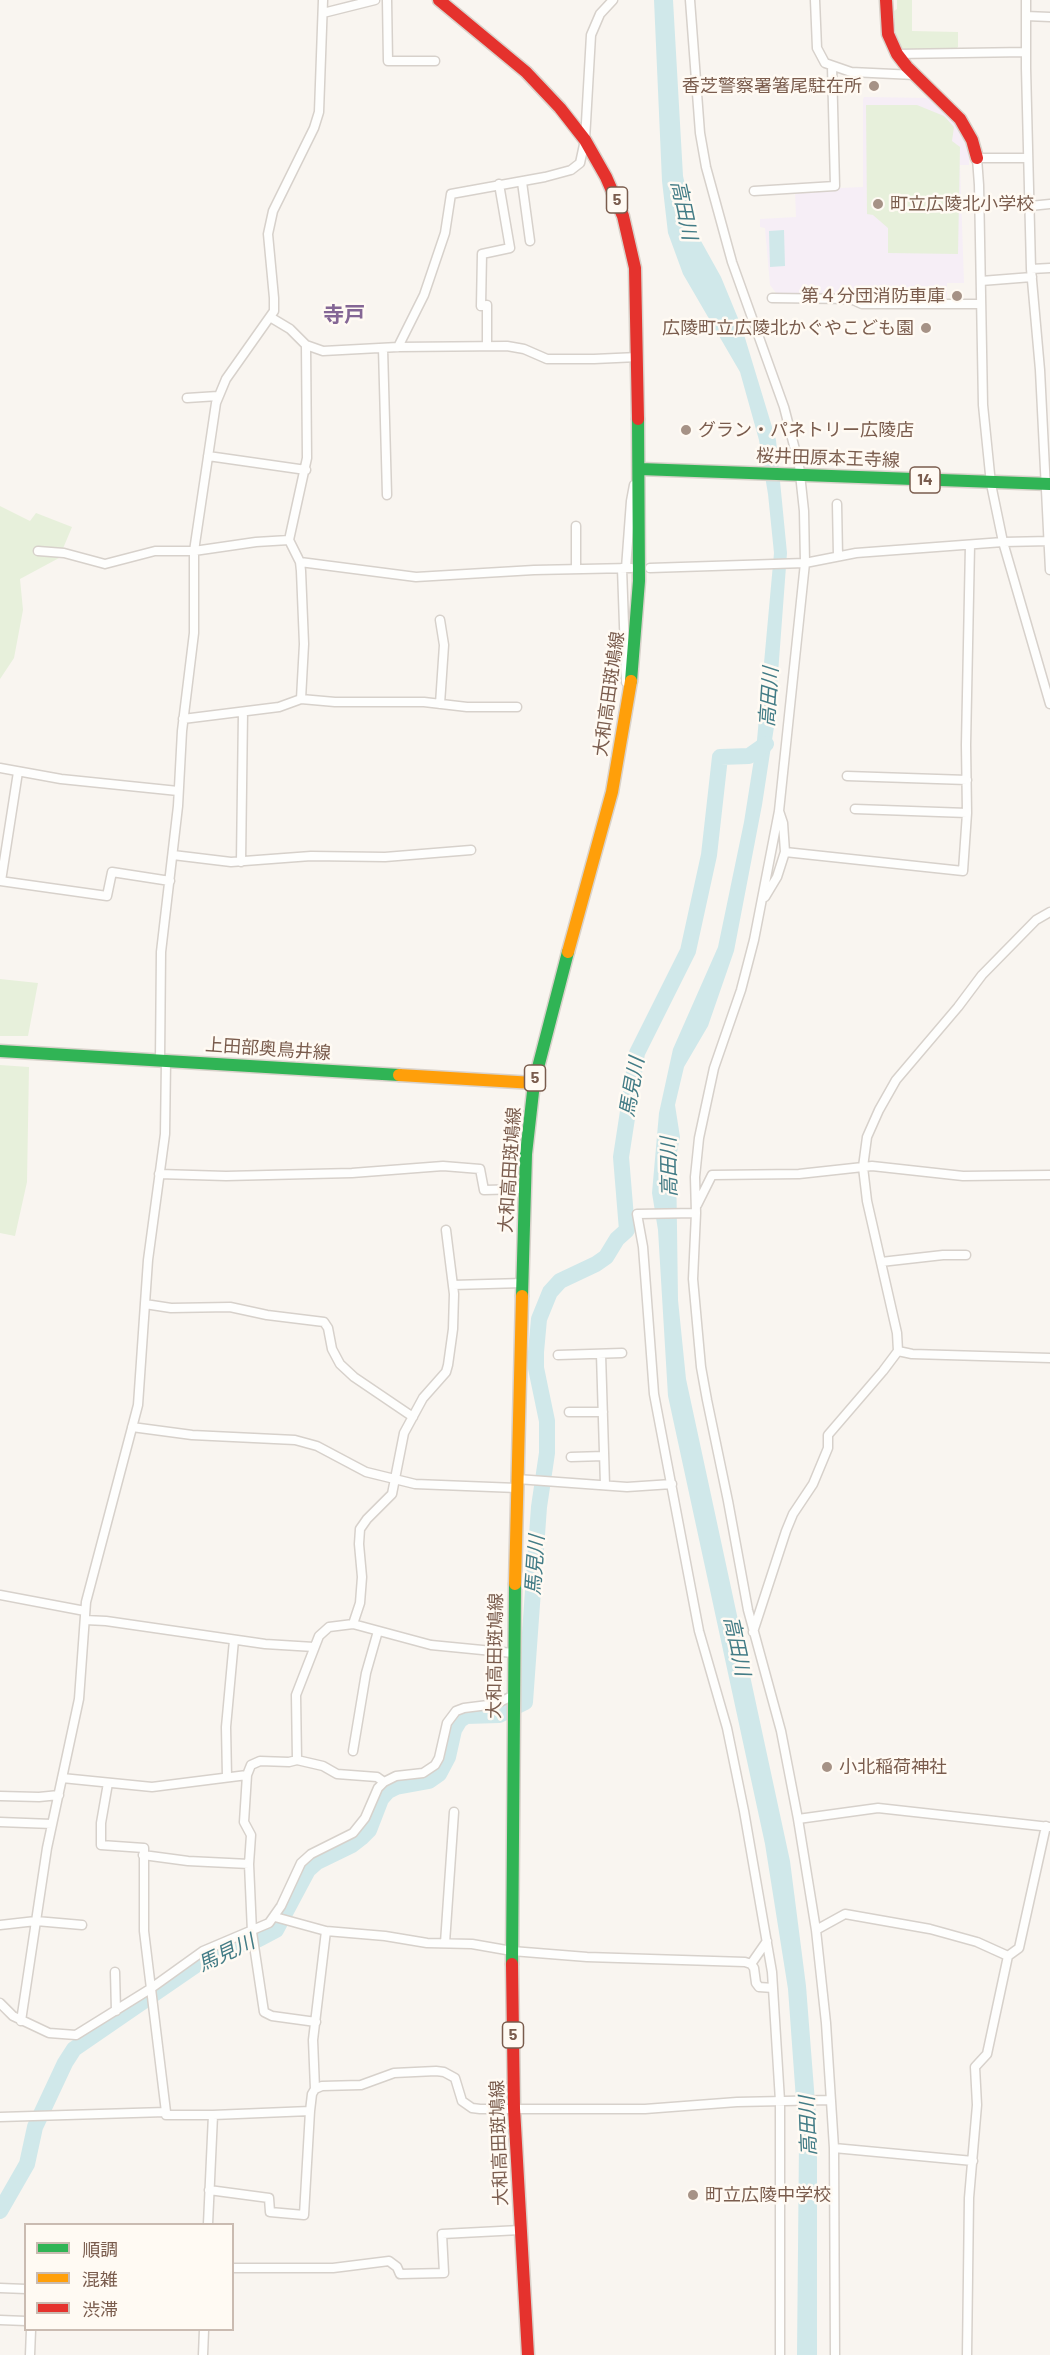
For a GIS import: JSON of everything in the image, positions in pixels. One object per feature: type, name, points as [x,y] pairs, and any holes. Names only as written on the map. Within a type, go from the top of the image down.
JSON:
[{"type":"main road","name":"大和高田斑鳩線","points":[[439,0],[546,92],[585,140],[616,198],[628,235],[636,284],[640,469],[638,615],[627,710],[612,792],[548,1019],[534,1083],[526,1154],[513,1653],[512,1951],[514,2108],[528,2355]]},
{"type":"main road","points":[[886,0],[888,34],[897,54],[960,119],[972,140],[977,158]]},
{"type":"main road","name":"桜井田原本王寺線","points":[[640,469],[991,484],[1048,484]]},
{"type":"main road","name":"上田部奥鳥井線","points":[[0,1051],[534,1083]]},
{"type":"street","points":[[21,2022],[52,1824],[79,1699],[88,1593],[139,1398],[148,1260],[165,1134],[161,952],[173,855],[183,719],[195,618],[194,551],[208,456],[218,396],[226,379],[270,318],[274,305],[268,244],[269,224],[273,211],[314,128],[319,112],[323,0]]},
{"type":"street","points":[[323,13],[375,0]]},
{"type":"street","points":[[387,0],[388,61],[435,61]]},
{"type":"street","points":[[398,347],[424,295],[445,233],[451,194],[499,184],[522,182],[577,167],[583,156],[585,140],[591,35],[600,14],[614,0]]},
{"type":"street","points":[[690,0],[700,133],[706,167],[732,262],[784,407],[801,476],[805,563],[779,811],[763,900],[748,965],[707,1094],[696,1151],[693,1279],[701,1367],[753,1633],[778,1721],[798,1820],[816,1930],[823,1989],[834,2148],[835,2355]]},
{"type":"street","points":[[815,0],[817,48],[820,56],[832,66],[861,73],[915,75]]},
{"type":"street","points":[[1026,0],[1031,273],[1048,484],[1050,570]]},
{"type":"street","points":[[1026,16],[1050,16]]},
{"type":"street","points":[[897,54],[1026,52]]},
{"type":"street","points":[[754,191],[835,186],[832,66]]},
{"type":"street","points":[[1028,158],[977,158],[983,405],[991,484],[1003,542],[1050,704]]},
{"type":"street","points":[[522,182],[530,241]]},
{"type":"street","points":[[487,346],[487,306],[481,306],[482,254],[510,248],[499,184]]},
{"type":"street","points":[[1030,206],[1050,204]]},
{"type":"street","points":[[981,281],[1050,268]]},
{"type":"street","points":[[772,298],[851,299],[862,304],[981,304]]},
{"type":"street","points":[[270,318],[290,329],[306,345],[323,351],[487,346],[515,347],[548,359],[638,357]]},
{"type":"street","points":[[301,699],[304,644],[300,562],[289,540],[306,470],[308,387],[306,345]]},
{"type":"street","points":[[383,348],[387,495]]},
{"type":"street","points":[[187,398],[218,396]]},
{"type":"street","points":[[208,456],[306,470]]},
{"type":"street","points":[[627,710],[626,568],[631,501],[640,469]]},
{"type":"street","points":[[837,504],[838,556]]},
{"type":"street","points":[[576,526],[576,568]]},
{"type":"street","points":[[38,551],[63,553],[105,564],[155,551],[194,551],[256,542],[289,540]]},
{"type":"street","points":[[650,568],[805,563],[838,556],[1003,542],[1049,541]]},
{"type":"street","points":[[785,852],[963,871],[967,813],[966,733],[970,545]]},
{"type":"street","points":[[300,562],[416,577],[576,568],[626,568]]},
{"type":"street","points":[[440,620],[444,645],[440,704]]},
{"type":"street","points":[[183,719],[279,706],[301,699],[517,706]]},
{"type":"street","points":[[242,862],[243,712]]},
{"type":"street","points":[[0,768],[104,784],[178,791]]},
{"type":"street","points":[[18,772],[1,881],[107,896],[112,872],[170,881]]},
{"type":"street","points":[[847,776],[967,780]]},
{"type":"street","points":[[855,809],[967,813]]},
{"type":"street","points":[[763,900],[777,877],[785,852],[783,823],[779,811]]},
{"type":"street","points":[[173,855],[242,862],[310,856],[385,858],[471,850]]},
{"type":"street","points":[[753,1633],[786,1532],[793,1514],[813,1484],[828,1448],[828,1435],[898,1351],[897,1333],[880,1262],[862,1167],[867,1137],[896,1080],[982,975],[1036,920],[1050,912]]},
{"type":"street","points":[[159,1174],[226,1176],[352,1173],[443,1166],[480,1170],[484,1190],[525,1190]]},
{"type":"street","points":[[694,1211],[712,1175],[799,1174],[872,1166],[963,1176],[1050,1175]]},
{"type":"street","points":[[694,1211],[637,1214],[643,1246],[651,1376],[699,1631],[733,1757],[767,1941],[773,1988],[781,2101],[780,2355]]},
{"type":"street","points":[[353,1624],[360,1603],[362,1577],[358,1544],[360,1529],[392,1494],[404,1433],[423,1398],[446,1372],[448,1365],[453,1329],[453,1285],[446,1230]]},
{"type":"street","points":[[880,1262],[943,1255],[966,1255]]},
{"type":"street","points":[[453,1285],[523,1283]]},
{"type":"street","points":[[145,1304],[171,1308],[230,1307],[267,1315],[324,1322],[328,1328],[332,1349],[340,1364],[354,1377],[413,1417]]},
{"type":"street","points":[[898,1351],[912,1354],[1050,1358]]},
{"type":"street","points":[[558,1355],[622,1353]]},
{"type":"street","points":[[601,1354],[604,1485]]},
{"type":"street","points":[[569,1412],[603,1412]]},
{"type":"street","points":[[132,1427],[192,1435],[303,1441],[366,1472],[427,1486],[517,1484],[536,1480],[639,1487],[672,1485]]},
{"type":"street","points":[[571,1457],[604,1456]]},
{"type":"street","points":[[0,1595],[106,1621],[234,1640],[314,1647]]},
{"type":"street","points":[[297,1760],[297,1695],[314,1647],[323,1630],[353,1624],[431,1645],[513,1653]]},
{"type":"street","points":[[353,1751],[366,1673],[378,1631]]},
{"type":"street","points":[[227,1777],[226,1727],[234,1640]]},
{"type":"street","points":[[280,1919],[301,1863],[311,1854],[353,1833],[360,1825],[373,1796],[384,1782],[396,1776],[423,1773],[435,1765],[447,1723],[456,1711],[496,1704],[513,1697]]},
{"type":"street","points":[[315,2022],[272,2016],[264,2012],[253,1937],[249,1864],[251,1835],[244,1822],[247,1775],[251,1765],[255,1762],[294,1762],[297,1760],[323,1766],[337,1774],[376,1777],[384,1782]]},
{"type":"street","points":[[62,1778],[152,1787],[247,1775]]},
{"type":"street","points":[[108,1783],[101,1823],[101,1845],[144,1848],[144,1931],[166,2115],[310,2111]]},
{"type":"street","points":[[0,1796],[58,1795]]},
{"type":"street","points":[[798,1820],[878,1808],[1048,1826],[1019,1948],[1008,1956],[987,2054],[975,2067],[977,2105],[969,2198],[967,2355]]},
{"type":"street","points":[[445,1943],[454,1812]]},
{"type":"street","points":[[0,1822],[52,1824]]},
{"type":"street","points":[[143,1855],[188,1861],[249,1864]]},
{"type":"street","points":[[816,1930],[845,1914],[930,1929],[977,1942],[1008,1956]]},
{"type":"street","points":[[0,2003],[21,2022],[49,2033],[76,2035],[116,2011],[151,1995],[203,1951],[253,1937],[269,1923],[280,1919],[326,1931],[385,1936],[427,1943],[472,1944],[512,1951],[587,1957],[681,1959],[751,1964]]},
{"type":"street","points":[[0,1924],[36,1921],[82,1925]]},
{"type":"street","points":[[209,2190],[269,2198],[270,2212],[304,2215],[310,2111],[312,2094],[315,2089],[313,2049],[315,2022],[326,1931]]},
{"type":"street","points":[[751,1964],[767,1941]]},
{"type":"street","points":[[751,1964],[759,1987],[773,1988]]},
{"type":"street","points":[[115,1972],[116,2011]]},
{"type":"street","points":[[315,2089],[322,2086],[368,2083],[394,2073],[436,2071],[451,2074],[455,2078],[462,2101],[466,2106],[480,2109],[645,2109],[830,2100]]},
{"type":"street","points":[[0,2117],[166,2112]]},
{"type":"street","points":[[208,2223],[213,2115]]},
{"type":"street","points":[[834,2148],[973,2161]]},
{"type":"street","points":[[234,2268],[333,2268],[388,2261],[399,2271],[444,2273],[442,2234],[520,2230]]},
{"type":"street","points":[[0,2288],[24,2289]]},
{"type":"street","points":[[0,2320],[24,2321]]},
{"type":"street","points":[[30,2355],[31,2331]]},
{"type":"street","points":[[203,2355],[204,2331]]},
{"type":"shaded area","name":"町立広陵北小学校","points":[[864,97],[931,98],[950,117],[969,148],[969,165],[960,165],[964,283],[947,283],[947,300],[865,300],[855,295],[776,293],[770,285],[765,228],[760,227],[760,219],[796,217],[795,190],[863,187]]},
{"type":"green space","points":[[897,0],[912,0],[912,31],[958,32],[958,47],[953,51],[904,51],[896,38],[894,11],[897,9]]},
{"type":"green space","points":[[866,105],[917,105],[944,116],[954,127],[952,141],[960,147],[958,254],[888,253],[888,228],[873,215],[867,214]]},
{"type":"green space","points":[[0,506],[30,521],[36,513],[72,527],[59,558],[20,579],[23,610],[14,658],[0,679]]},
{"type":"green space","points":[[0,979],[38,983],[28,1036],[0,1036]]},
{"type":"green space","points":[[0,1065],[29,1067],[27,1182],[15,1236],[0,1233]]},
{"type":"water","name":"高田川","points":[[654,0],[673,0],[683,176],[696,232],[721,277],[742,328],[776,440],[787,553],[774,727],[762,805],[734,951],[708,1026],[684,1067],[675,1105],[680,1137],[676,1157],[678,1300],[686,1379],[790,1861],[806,1986],[817,2128],[817,2355],[797,2355],[799,2141],[788,1989],[765,1844],[668,1396],[658,1230],[652,1193],[659,1113],[673,1049],[718,947],[744,822],[757,740],[774,553],[768,494],[759,440],[740,372],[683,274],[668,233],[662,181]]},
{"type":"water","points":[[784,230],[785,266],[770,267],[769,231]]},
{"type":"waterway","name":"馬見川","points":[[0,2211],[27,2164],[35,2127],[74,2049],[216,1952],[259,1939],[276,1930],[308,1870],[317,1862],[352,1845],[361,1838],[369,1830],[381,1799],[388,1791],[396,1787],[429,1781],[439,1774],[448,1757],[454,1730],[460,1720],[466,1716],[499,1715],[525,1702],[539,1507],[547,1453],[547,1421],[536,1368],[539,1319],[550,1292],[560,1281],[606,1257],[617,1239],[627,1230],[621,1157],[637,1053],[688,951],[709,855],[720,757],[749,756],[766,744]]},
{"type":"traffic: fast","points":[[631,681],[639,581],[638,419]]},
{"type":"traffic: fast","points":[[640,469],[1050,484]]},
{"type":"traffic: fast","points":[[522,1296],[526,1154],[534,1083],[568,952]]},
{"type":"traffic: fast","points":[[0,1051],[399,1075]]},
{"type":"traffic: fast","points":[[512,1964],[515,1584]]},
{"type":"traffic: slow","points":[[568,952],[612,792],[631,681]]},
{"type":"traffic: slow","points":[[399,1075],[534,1083]]},
{"type":"traffic: slow","points":[[515,1584],[522,1296]]},
{"type":"traffic: jam","points":[[439,0],[526,72],[560,108],[585,140],[606,177],[623,216],[635,268],[638,419]]},
{"type":"traffic: jam","points":[[886,0],[888,34],[897,54],[907,67],[960,119],[972,140],[977,158]]},
{"type":"traffic: jam","points":[[512,1964],[514,2108],[528,2355]]},
{"type":"place","name":"香芝警察署箸尾駐在所","points":[[874,86]]},
{"type":"place","name":"町立広陵北小学校","points":[[878,204]]},
{"type":"place","name":"第４分団消防車庫","points":[[957,296]]},
{"type":"place","name":"広陵町立広陵北かぐやこども園","points":[[926,328]]},
{"type":"place","name":"グラン・パネトリー広陵店","points":[[686,430]]},
{"type":"place","name":"小北稲荷神社","points":[[827,1767]]},
{"type":"place","name":"町立広陵中学校","points":[[693,2195]]},
{"type":"district","name":"寺戸","points":[[344,315]]}]
